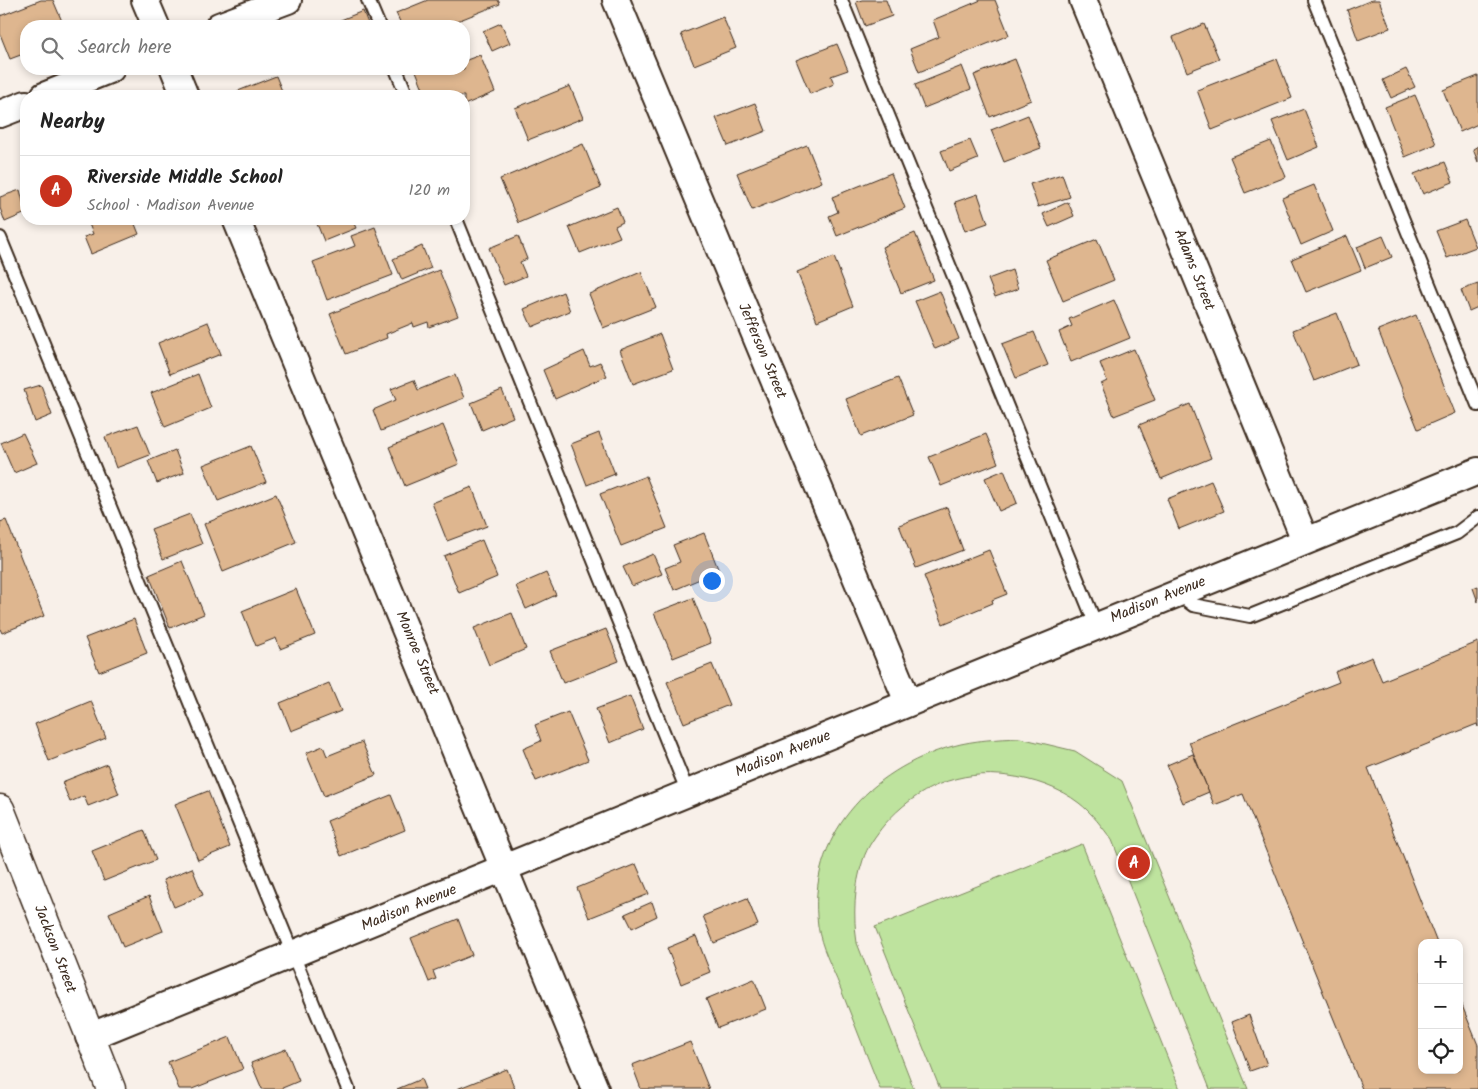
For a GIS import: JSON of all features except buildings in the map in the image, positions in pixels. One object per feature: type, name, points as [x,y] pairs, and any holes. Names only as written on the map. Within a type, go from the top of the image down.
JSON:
[{"type":"street","points":[[145,0],[153,20]]},
{"type":"street","points":[[235,20],[288,0]]},
{"type":"street","name":"Jefferson Street","points":[[616,0],[908,702]]},
{"type":"street","name":"Adams Street","points":[[1083,0],[1305,540]]},
{"type":"street","points":[[59,90],[96,75]]},
{"type":"street","points":[[176,75],[183,90]]},
{"type":"street","points":[[0,114],[20,106]]},
{"type":"street","name":"Monroe Street","points":[[238,225],[506,868],[595,1089]]},
{"type":"street","name":"Madison Avenue","points":[[89,1037],[1096,625],[1478,471]]},
{"type":"street","name":"Jackson Street","points":[[1,815],[111,1089]]},
{"type":"lane","points":[[368,0],[376,20]]},
{"type":"lane","points":[[841,0],[1096,625]]},
{"type":"lane","points":[[1314,0],[1478,405]]},
{"type":"lane","points":[[398,75],[405,90]]},
{"type":"lane","points":[[458,225],[688,793]]},
{"type":"lane","points":[[0,238],[295,954],[348,1089]]},
{"type":"lane","points":[[1177,592],[1193,605],[1250,616],[1457,534],[1478,517]]},
{"type":"green space","points":[[1020,738],[1075,751],[1122,781],[1248,1089],[1210,1089],[1112,840],[1101,825],[1079,803],[1055,789],[1027,779],[991,775],[956,779],[924,791],[884,825],[869,846],[863,860],[855,901],[857,943],[914,1089],[880,1089],[819,934],[817,894],[822,864],[834,836],[850,811],[871,790],[895,771],[923,757],[953,746],[978,741]]},
{"type":"green space","points":[[1082,844],[1180,1089],[940,1089],[875,927]]},
{"type":"place","name":"Riverside Middle School","points":[[1134,863]]}]
